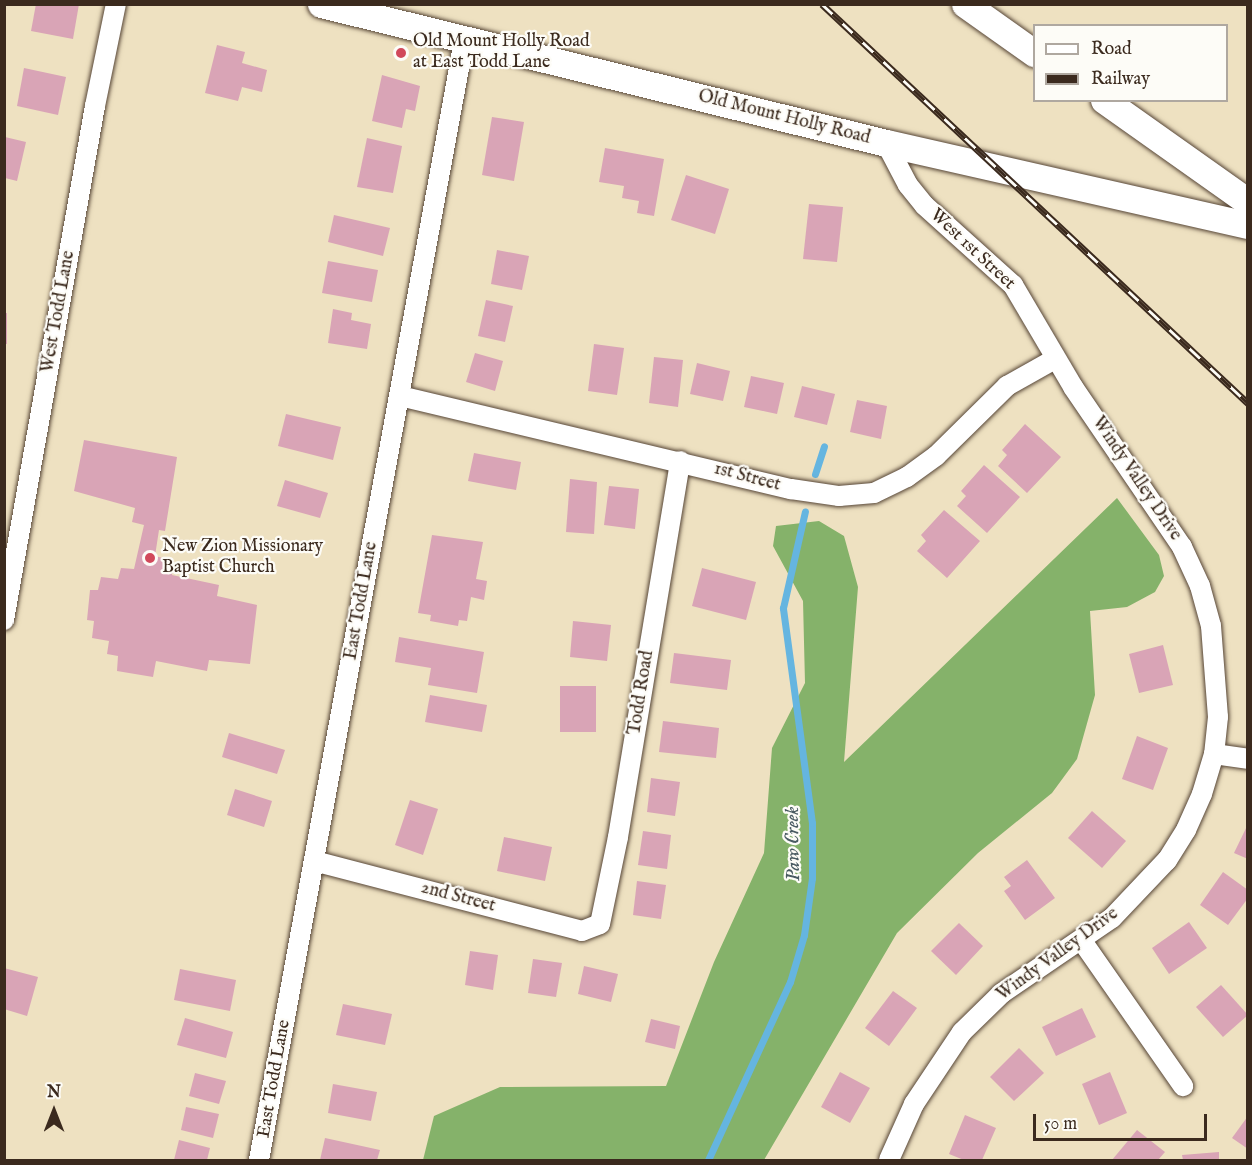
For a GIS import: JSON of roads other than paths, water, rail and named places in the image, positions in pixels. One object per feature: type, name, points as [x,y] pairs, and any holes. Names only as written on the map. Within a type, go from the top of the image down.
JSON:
[{"type":"street","name":"West Todd Lane","points":[[4,620],[94,106],[116,4]]},
{"type":"street","name":"Old Mount Holly Road","points":[[321,4],[886,143],[1248,225]]},
{"type":"street","points":[[965,4],[1033,51]]},
{"type":"street","name":"East Todd Lane","points":[[260,1161],[464,41]]},
{"type":"street","points":[[1107,102],[1248,202]]},
{"type":"street","name":"West 1st Street","points":[[886,143],[908,185],[924,205],[1013,285],[1055,358]]},
{"type":"street","name":"1st Street","points":[[400,396],[816,494],[874,492],[907,477],[936,456],[1000,392],[1055,358]]},
{"type":"street","name":"Windy Valley Drive","points":[[889,1161],[914,1104],[962,1032],[1002,993],[1082,941],[1139,892],[1167,860],[1186,830],[1214,753],[1216,667],[1200,586],[1182,547],[1055,358]]},
{"type":"street","name":"Todd Road","points":[[600,924],[618,837],[680,461]]},
{"type":"street","points":[[1214,753],[1248,759]]},
{"type":"street","name":"2nd Street","points":[[314,861],[582,931],[600,924]]},
{"type":"street","points":[[1082,941],[1183,1086]]},
{"type":"waterway","name":"Paw Creek","points":[[815,474],[824,446]]},
{"type":"waterway","name":"Paw Creek","points":[[708,1160],[790,982],[804,935],[812,878],[812,823],[783,608],[805,511]]},
{"type":"railway","points":[[822,4],[1248,403]]},
{"type":"place","name":"Old Mount Holly Road at East Todd Lane","points":[[401,53]]},
{"type":"place","name":"New Zion Missionary Baptist Church","points":[[150,558]]}]
